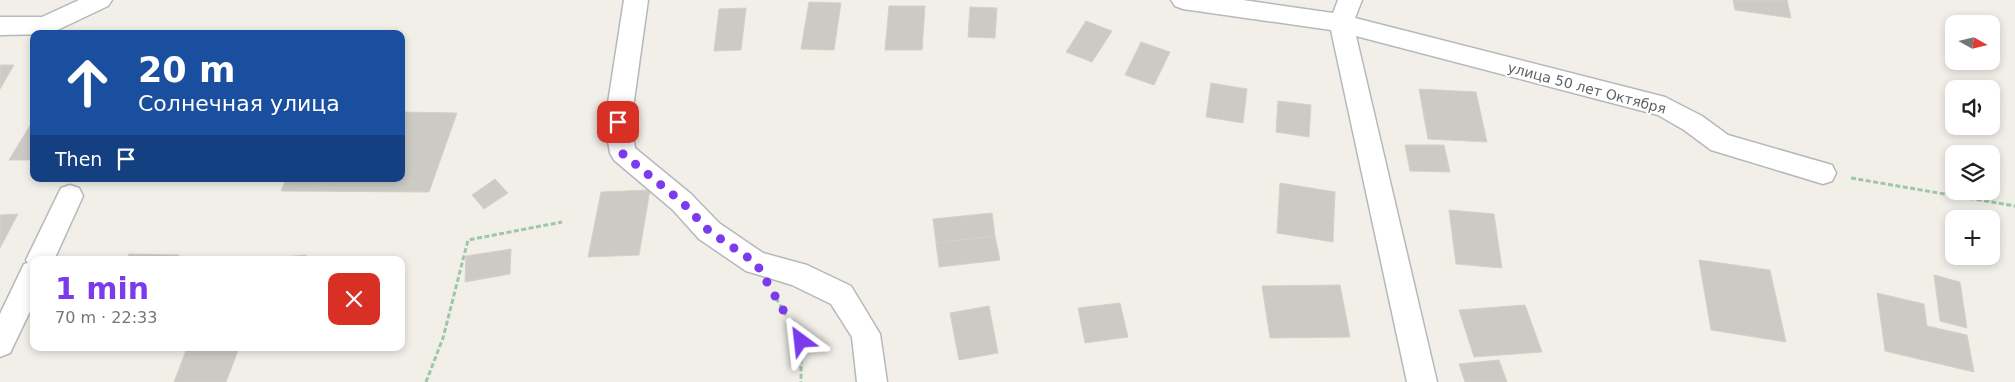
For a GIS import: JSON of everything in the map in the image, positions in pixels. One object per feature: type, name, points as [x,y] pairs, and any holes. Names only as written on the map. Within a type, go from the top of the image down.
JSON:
[{"type":"street","points":[[0,26],[45,26],[100,0]]},
{"type":"street","points":[[636,0],[618,122],[623,154],[682,202],[709,231],[756,263],[797,274],[841,295],[866,334],[872,382]]},
{"type":"street","name":"улица 50 лет Октября","points":[[1183,0],[1345,11],[1665,107],[1693,123],[1720,143],[1823,173]]},
{"type":"street","points":[[1345,11],[1422,382]]},
{"type":"street","points":[[42,256],[70,196]]},
{"type":"street","points":[[0,344],[30,281]]},
{"type":"path","points":[[1823,173],[2015,206]]},
{"type":"path","points":[[426,382],[443,338],[468,240],[562,222]]},
{"type":"path","points":[[756,263],[801,341],[801,382]]},
{"type":"building","points":[[1733,0],[1787,0],[1791,18],[1735,10]]},
{"type":"building","points":[[809,2],[841,3],[834,50],[801,49]]},
{"type":"building","points":[[889,6],[925,6],[922,50],[885,50]]},
{"type":"building","points":[[970,7],[997,8],[995,38],[968,37]]},
{"type":"building","points":[[746,8],[741,50],[714,51],[719,9]]},
{"type":"building","points":[[1086,21],[1112,31],[1092,62],[1066,52]]},
{"type":"building","points":[[1141,42],[1170,52],[1154,85],[1125,75]]},
{"type":"building","points":[[0,65],[14,65],[0,89]]},
{"type":"building","points":[[1211,83],[1247,89],[1243,123],[1206,117]]},
{"type":"building","points":[[1419,89],[1476,92],[1487,142],[1428,139]]},
{"type":"building","points":[[1278,101],[1311,105],[1309,137],[1276,132]]},
{"type":"building","points":[[405,112],[457,113],[429,192],[281,191],[285,182],[405,182]]},
{"type":"building","points":[[30,126],[30,160],[9,160]]},
{"type":"building","points":[[1405,145],[1444,145],[1450,172],[1410,171]]},
{"type":"building","points":[[495,179],[508,193],[484,209],[472,195]]},
{"type":"building","points":[[1280,183],[1335,192],[1333,242],[1277,233]]},
{"type":"building","points":[[650,190],[639,255],[588,257],[601,192]]},
{"type":"building","points":[[1449,210],[1494,214],[1502,268],[1456,264]]},
{"type":"building","points":[[992,213],[995,236],[936,243],[933,219]]},
{"type":"building","points":[[18,214],[0,248],[0,215]]},
{"type":"building","points":[[995,236],[1000,260],[939,267],[936,243]]},
{"type":"building","points":[[511,249],[510,274],[465,282],[466,256]]},
{"type":"building","points":[[129,254],[179,255],[178,256],[128,256]]},
{"type":"building","points":[[1699,260],[1770,270],[1786,342],[1711,330]]},
{"type":"building","points":[[1934,275],[1960,282],[1967,328],[1940,321]]},
{"type":"building","points":[[1340,285],[1350,337],[1270,338],[1262,286]]},
{"type":"building","points":[[1877,293],[1924,304],[1927,326],[1967,335],[1974,372],[1885,351]]},
{"type":"building","points":[[1120,303],[1128,337],[1085,343],[1078,308]]},
{"type":"building","points":[[1525,305],[1542,352],[1474,357],[1459,310]]},
{"type":"building","points":[[989,306],[998,353],[959,360],[950,313]]},
{"type":"building","points":[[186,351],[238,351],[226,382],[174,382]]},
{"type":"building","points":[[1499,360],[1507,382],[1465,382],[1459,364]]},
{"type":"route","points":[[618,122],[623,154],[682,202],[709,231],[756,263],[801,341]]}]
